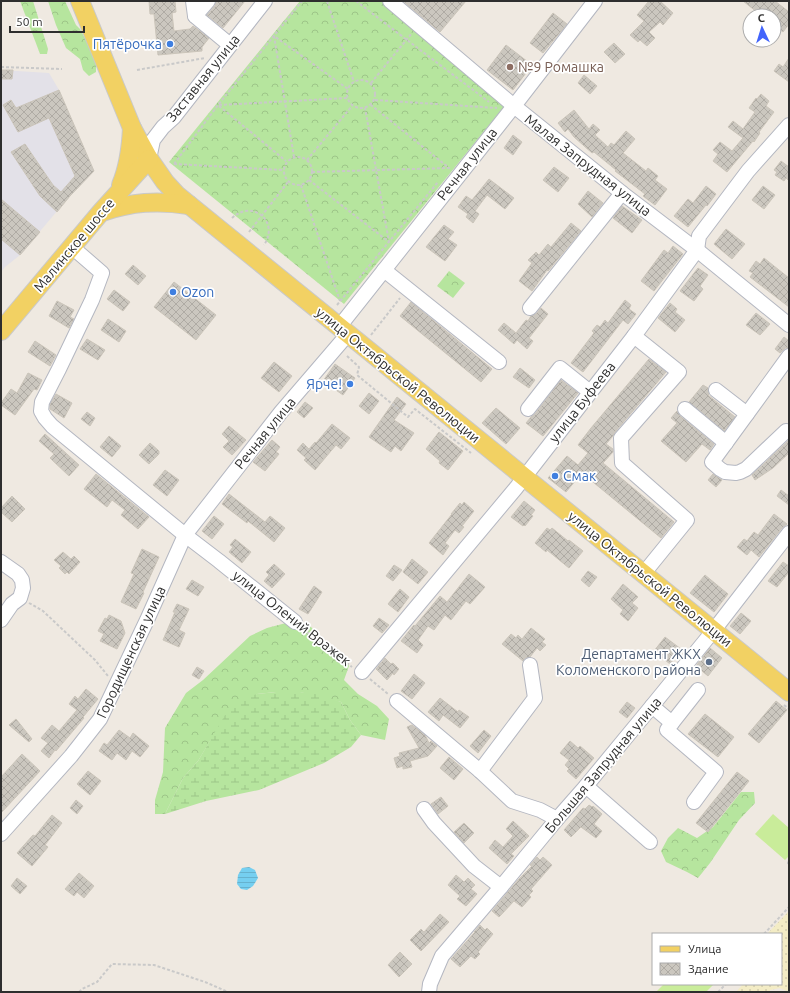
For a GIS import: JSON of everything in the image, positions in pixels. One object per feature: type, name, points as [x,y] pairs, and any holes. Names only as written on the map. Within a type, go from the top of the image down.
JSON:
[{"type":"main road","name":"улица Октябрьской Революции","points":[[80,1],[132,128],[149,159],[165,182],[177,195],[789,692]]},
{"type":"main road","points":[[118,193],[127,168],[132,128]]},
{"type":"main road","name":"Малинское шоссе","points":[[1,331],[101,212],[149,159]]},
{"type":"main road","points":[[101,212],[130,204],[159,202],[189,205]]},
{"type":"street","points":[[193,1],[196,16],[226,42]]},
{"type":"street","points":[[196,16],[208,1]]},
{"type":"street","name":"Заставная улица","points":[[149,159],[153,140],[174,116],[226,42],[265,1]]},
{"type":"street","name":"Малая Запрудная улица","points":[[390,1],[514,106],[622,193],[697,250],[789,326]]},
{"type":"street","name":"Речная улица","points":[[185,535],[343,330],[384,270],[595,1]]},
{"type":"street","name":"улица Буфеева","points":[[362,672],[524,477],[634,336],[697,250],[699,236],[748,171],[789,125]]},
{"type":"street","points":[[530,308],[622,193]]},
{"type":"street","name":"улица Олений Вражек","points":[[72,247],[102,273],[92,300],[42,402],[42,411],[45,418],[52,426],[185,535],[219,560],[295,622]]},
{"type":"street","points":[[384,270],[500,362]]},
{"type":"street","points":[[634,336],[679,372],[620,438],[622,463],[688,520],[644,573]]},
{"type":"street","points":[[786,431],[746,469],[736,473],[725,472],[712,462],[789,356]]},
{"type":"street","points":[[528,409],[560,368],[590,392]]},
{"type":"street","points":[[716,390],[747,414]]},
{"type":"street","points":[[685,409],[726,442]]},
{"type":"street","name":"Большая Запрудная улица","points":[[429,992],[430,984],[442,956],[652,706],[714,630],[789,533]]},
{"type":"street","name":"Городищенская улица","points":[[1,834],[71,756],[100,719],[185,535]]},
{"type":"street","points":[[1,562],[18,574],[22,580],[21,593],[1,620]]},
{"type":"street","points":[[480,771],[535,698],[530,664]]},
{"type":"street","points":[[694,802],[716,772],[667,730],[698,690]]},
{"type":"street","points":[[397,702],[480,771],[512,801],[540,810],[557,819]]},
{"type":"street","points":[[652,706],[672,723]]},
{"type":"street","points":[[586,786],[650,842]]},
{"type":"street","points":[[424,809],[434,823],[474,866],[501,887]]},
{"type":"path","points":[[283,170],[174,164],[218,105],[302,1]]},
{"type":"path","points":[[327,1],[354,82]]},
{"type":"path","points":[[356,1],[497,108]]},
{"type":"path","points":[[371,83],[419,25]]},
{"type":"path","points":[[274,36],[348,89]]},
{"type":"path","points":[[274,36],[294,157]]},
{"type":"path","points":[[137,70],[204,58],[226,42]]},
{"type":"path","points":[[1,67],[62,69]]},
{"type":"path","points":[[362,80],[371,83],[375,91],[375,100],[371,105],[365,108],[356,108],[352,106],[347,98],[350,85],[354,82],[362,80]]},
{"type":"path","points":[[218,105],[347,98]]},
{"type":"path","points":[[375,100],[497,108]]},
{"type":"path","points":[[218,105],[286,161]]},
{"type":"path","points":[[371,105],[449,168]]},
{"type":"path","points":[[307,160],[352,106]]},
{"type":"path","points":[[365,108],[389,242]]},
{"type":"path","points":[[493,114],[497,108]]},
{"type":"path","points":[[299,156],[307,160],[312,167],[312,172],[308,180],[301,185],[288,182],[285,178],[283,170],[286,161],[299,156]]},
{"type":"path","points":[[312,172],[449,168]]},
{"type":"path","points":[[444,174],[449,168]]},
{"type":"path","points":[[308,180],[389,242]]},
{"type":"path","points":[[337,305],[439,180]]},
{"type":"path","points":[[249,232],[288,182]]},
{"type":"path","points":[[301,185],[340,301]]},
{"type":"path","points":[[232,218],[247,210],[257,212],[262,216],[268,224],[269,229],[267,240],[264,244]]},
{"type":"path","points":[[370,335],[407,289]]},
{"type":"path","points":[[21,593],[43,611],[95,660],[116,686]]},
{"type":"path","name":"улица Олений Вражек","points":[[295,622],[349,666],[362,672],[397,702]]},
{"type":"path","points":[[789,861],[789,865]]},
{"type":"path","points":[[765,933],[789,908]]},
{"type":"path","points":[[79,992],[97,982],[112,964],[154,965],[205,982],[228,992]]},
{"type":"shaded area","points":[[1,70],[49,73],[59,90],[94,171],[68,198],[20,255],[1,272]]},
{"type":"green space","points":[[20,1],[33,1],[48,49],[47,54],[40,54]]},
{"type":"green space","points":[[48,1],[65,1],[76,25],[80,29],[96,61],[96,72],[89,76],[83,70],[80,59],[66,48]]},
{"type":"green space","points":[[300,1],[381,1],[507,103],[344,304],[169,162]]},
{"type":"green space","points":[[449,271],[465,283],[453,298],[437,286]]},
{"type":"green space","points":[[286,623],[311,627],[322,639],[344,656],[349,666],[344,680],[358,694],[377,706],[389,719],[385,740],[361,735],[350,720],[341,702],[300,692],[257,694],[210,741],[198,761],[183,778],[165,814],[155,814],[155,800],[163,772],[165,728],[186,693],[203,680],[250,636],[267,628]]},
{"type":"green space","points":[[300,692],[322,695],[341,702],[350,720],[361,735],[351,747],[324,763],[259,790],[206,801],[165,814],[183,778],[198,761],[225,715],[243,699],[257,694]]},
{"type":"green space","points":[[741,792],[754,792],[755,803],[739,820],[698,878],[666,862],[661,851],[668,838],[678,828],[697,838],[713,827]]},
{"type":"green space","points":[[773,814],[789,828],[789,856],[785,860],[755,834]]},
{"type":"green space","points":[[663,985],[713,985],[706,992],[656,992]]},
{"type":"sand","points":[[789,911],[789,992],[780,988],[770,990],[770,992],[736,992],[742,985],[782,985],[782,933],[768,933]]},
{"type":"water","points":[[249,867],[255,870],[258,878],[253,886],[247,890],[241,889],[237,884],[238,875],[242,868]]},
{"type":"building","points":[[149,1],[175,1],[176,12],[172,13],[174,31],[190,29],[193,26],[209,38],[202,47],[202,51],[158,55],[154,14],[150,14]]},
{"type":"building","points":[[216,1],[245,1],[223,28],[207,15],[215,6]]},
{"type":"building","points":[[403,1],[466,1],[440,32]]},
{"type":"building","points":[[649,1],[660,1],[673,13],[663,25],[660,22],[649,32],[655,38],[647,46],[640,40],[638,42],[630,35],[644,21],[637,15]]},
{"type":"building","points":[[743,1],[775,1],[789,12],[789,24],[783,32],[782,31],[782,8],[752,8]]},
{"type":"building","points":[[553,13],[567,24],[543,53],[530,43]]},
{"type":"building","points":[[614,43],[625,54],[615,63],[604,52]]},
{"type":"building","name":"№9 Ромашка","points":[[506,45],[532,65],[513,90],[487,70]]},
{"type":"building","points":[[789,58],[789,82],[774,71],[779,64],[783,67]]},
{"type":"building","points":[[1,70],[13,70],[12,79],[1,79]]},
{"type":"building","points":[[584,75],[597,86],[590,94],[578,83]]},
{"type":"building","points":[[59,90],[94,171],[57,212],[40,196],[11,152],[25,144],[53,185],[61,192],[75,176],[49,118],[18,132],[3,105],[11,100],[16,108]]},
{"type":"building","points":[[761,94],[769,101],[766,106],[774,112],[759,132],[760,133],[754,142],[753,141],[727,172],[713,161],[718,154],[713,150],[720,142],[732,151],[743,138],[728,127],[733,121],[743,129],[755,112],[749,108]]},
{"type":"building","points":[[574,110],[589,129],[593,124],[600,130],[595,135],[608,147],[611,143],[614,145],[626,131],[635,139],[623,153],[646,171],[648,168],[658,176],[655,180],[667,189],[655,205],[643,196],[645,194],[615,171],[616,170],[594,152],[592,153],[574,137],[568,129],[565,132],[558,123]]},
{"type":"building","points":[[513,135],[522,142],[513,155],[504,148]]},
{"type":"building","points":[[781,161],[789,167],[789,181],[786,178],[784,181],[775,175],[777,172],[774,170]]},
{"type":"building","points":[[554,167],[569,178],[558,192],[543,180]]},
{"type":"building","points":[[489,179],[514,198],[505,209],[487,195],[475,211],[479,214],[473,223],[466,217],[468,214],[458,207],[466,196],[472,200]]},
{"type":"building","points":[[706,186],[716,194],[688,227],[674,216],[688,199],[693,203]]},
{"type":"building","points":[[763,186],[775,195],[764,209],[752,200]]},
{"type":"building","points":[[588,191],[603,203],[592,217],[578,204]]},
{"type":"building","points":[[1,199],[40,232],[20,255],[1,239]]},
{"type":"building","points":[[622,206],[642,220],[632,233],[613,218]]},
{"type":"building","points":[[571,223],[581,231],[548,271],[547,270],[532,291],[519,281],[532,263],[528,260],[536,252],[539,255],[548,244],[551,247]]},
{"type":"building","points":[[444,225],[454,232],[448,239],[457,245],[445,261],[426,247]]},
{"type":"building","points":[[726,229],[745,244],[732,259],[714,244]]},
{"type":"building","points":[[673,246],[683,254],[654,291],[641,281],[664,250],[668,253]]},
{"type":"building","points":[[764,258],[789,278],[789,307],[750,277],[753,273],[749,271],[756,261],[760,264]]},
{"type":"building","points":[[133,265],[146,276],[138,285],[125,274]]},
{"type":"building","points":[[698,268],[708,275],[700,286],[703,289],[694,301],[680,291]]},
{"type":"building","points":[[174,282],[216,315],[196,340],[154,307]]},
{"type":"building","points":[[114,290],[130,302],[123,311],[107,299]]},
{"type":"building","points":[[625,300],[631,305],[629,309],[636,314],[628,324],[623,320],[583,372],[571,363],[594,333],[592,331],[597,325],[600,327],[605,320],[608,323]]},
{"type":"building","points":[[57,301],[74,310],[70,317],[74,319],[69,328],[49,316]]},
{"type":"building","points":[[411,302],[492,369],[481,382],[400,316]]},
{"type":"building","points":[[670,303],[677,309],[675,312],[685,320],[675,332],[658,318]]},
{"type":"building","points":[[541,308],[548,314],[529,338],[533,341],[527,349],[517,340],[514,344],[498,330],[504,323],[516,333],[526,320],[528,321],[531,316],[536,314]]},
{"type":"building","points":[[756,313],[770,324],[760,335],[746,325]]},
{"type":"building","points":[[108,319],[126,331],[119,342],[101,330]]},
{"type":"building","points":[[784,337],[789,341],[789,348],[785,348],[780,353],[775,349]]},
{"type":"building","points":[[87,339],[105,350],[98,360],[80,349]]},
{"type":"building","points":[[35,341],[56,355],[50,366],[28,352]]},
{"type":"building","points":[[649,359],[666,372],[606,444],[613,449],[613,452],[603,463],[674,522],[661,538],[582,473],[566,492],[548,478],[567,456],[578,465],[588,453],[578,445]]},
{"type":"building","points":[[274,362],[292,376],[279,392],[261,378]]},
{"type":"building","points":[[335,364],[355,378],[343,395],[323,381]]},
{"type":"building","points":[[520,368],[535,380],[529,388],[513,377]]},
{"type":"building","points":[[28,373],[42,380],[37,390],[34,389],[15,415],[1,405],[1,403],[11,389],[17,393]]},
{"type":"building","points":[[561,380],[578,393],[543,436],[526,423],[535,414]]},
{"type":"building","points":[[703,385],[708,388],[708,395],[735,417],[724,431],[689,402]]},
{"type":"building","points":[[369,393],[379,401],[369,414],[359,406]]},
{"type":"building","points":[[56,394],[72,403],[64,418],[50,409],[50,404]]},
{"type":"building","points":[[397,397],[406,404],[394,420],[414,433],[401,451],[395,446],[391,452],[369,437]]},
{"type":"building","points":[[305,402],[313,408],[304,418],[297,412]]},
{"type":"building","points":[[496,408],[520,428],[506,444],[482,423]]},
{"type":"building","points":[[677,411],[680,416],[714,444],[710,450],[702,444],[686,462],[661,441],[677,423],[671,418]]},
{"type":"building","points":[[87,412],[95,418],[90,426],[81,419]]},
{"type":"building","points":[[332,424],[350,438],[341,449],[336,445],[315,470],[304,460],[306,458],[297,450],[303,443],[309,449]]},
{"type":"building","points":[[229,426],[246,440],[232,455],[223,447],[229,441],[222,434]]},
{"type":"building","points":[[439,432],[463,451],[448,470],[426,449]]},
{"type":"building","points":[[45,434],[79,465],[69,476],[50,458],[54,454],[39,441]]},
{"type":"building","points":[[109,436],[121,446],[112,457],[100,447]]},
{"type":"building","points":[[272,440],[280,447],[276,452],[279,454],[265,471],[253,462]]},
{"type":"building","points":[[789,440],[789,453],[773,468],[755,480],[752,475]]},
{"type":"building","points":[[150,443],[159,451],[159,454],[149,464],[139,455]]},
{"type":"building","points":[[165,470],[179,480],[167,496],[153,485]]},
{"type":"building","points":[[96,474],[149,517],[138,529],[121,515],[125,510],[112,500],[107,507],[84,489]]},
{"type":"building","points":[[713,474],[722,480],[716,487],[708,480]]},
{"type":"building","points":[[781,490],[789,496],[789,505],[777,496]]},
{"type":"building","points":[[229,494],[265,522],[270,516],[285,528],[274,542],[248,521],[247,523],[222,504]]},
{"type":"building","points":[[12,496],[25,509],[12,522],[1,512],[1,508]]},
{"type":"building","points":[[524,501],[535,510],[531,515],[533,516],[525,526],[523,526],[511,517]]},
{"type":"building","points":[[464,502],[474,511],[462,526],[464,527],[459,533],[455,530],[445,543],[449,546],[443,555],[429,543],[460,503],[462,505]]},
{"type":"building","points":[[774,514],[787,524],[782,528],[759,557],[751,550],[747,555],[737,547],[744,539],[747,541],[754,532],[758,535]]},
{"type":"building","points":[[214,516],[224,524],[212,539],[202,531]]},
{"type":"building","points":[[547,528],[550,530],[552,528],[583,551],[569,568],[547,550],[546,552],[535,543]]},
{"type":"building","points":[[235,539],[251,552],[242,563],[229,552],[233,547],[230,545]]},
{"type":"building","points":[[142,549],[159,557],[136,609],[121,602],[134,574],[131,573]]},
{"type":"building","points":[[63,552],[71,559],[74,556],[80,562],[69,574],[67,572],[65,574],[59,568],[61,566],[54,560]]},
{"type":"building","points":[[412,559],[428,572],[418,584],[403,572]]},
{"type":"building","points":[[783,562],[789,566],[789,572],[777,587],[768,581]]},
{"type":"building","points":[[274,564],[285,574],[272,588],[264,581],[269,575],[266,572]]},
{"type":"building","points":[[394,565],[402,570],[393,581],[386,576]]},
{"type":"building","points":[[588,571],[597,577],[589,587],[581,580]]},
{"type":"building","points":[[469,574],[485,587],[470,604],[466,601],[451,620],[445,615],[434,630],[428,626],[418,640],[423,645],[417,653],[401,641],[440,596],[447,602]]},
{"type":"building","points":[[705,575],[728,594],[714,612],[690,593]]},
{"type":"building","points":[[192,580],[204,587],[198,596],[186,589]]},
{"type":"building","points":[[623,584],[638,597],[632,603],[638,608],[628,621],[620,614],[623,610],[611,599]]},
{"type":"building","points":[[314,586],[322,592],[308,614],[299,609]]},
{"type":"building","points":[[400,589],[409,597],[398,612],[388,604]]},
{"type":"building","points":[[177,604],[189,609],[179,630],[185,633],[179,647],[163,640]]},
{"type":"building","points":[[741,613],[751,621],[740,634],[730,626]]},
{"type":"building","points":[[109,615],[121,621],[125,633],[117,649],[100,641],[104,634],[98,631],[105,618],[107,619]]},
{"type":"building","points":[[379,618],[389,625],[382,633],[373,626]]},
{"type":"building","points":[[531,628],[545,639],[542,642],[546,645],[540,651],[537,648],[530,657],[525,658],[523,661],[502,644],[511,634],[516,638],[518,635],[522,639]]},
{"type":"building","points":[[665,637],[681,649],[670,664],[654,651]]},
{"type":"building","name":"Департамент ЖКХ Коломенского района","points":[[710,648],[722,658],[708,676],[696,666]]},
{"type":"building","points":[[385,658],[399,669],[387,680],[376,669]]},
{"type":"building","points":[[197,667],[204,671],[199,679],[192,675]]},
{"type":"building","points":[[414,674],[425,683],[412,699],[401,691]]},
{"type":"building","points":[[86,689],[98,699],[83,717],[84,718],[49,758],[41,751],[48,743],[41,738],[52,725],[59,731],[77,710],[69,704],[75,696],[78,699]]},
{"type":"building","points":[[440,698],[458,712],[459,710],[469,717],[460,728],[443,715],[439,721],[428,712]]},
{"type":"building","points":[[776,701],[787,710],[759,743],[748,734]]},
{"type":"building","points":[[627,702],[635,708],[627,718],[619,712]]},
{"type":"building","points":[[705,714],[734,737],[718,757],[688,734]]},
{"type":"building","points":[[16,719],[32,739],[29,742],[9,725]]},
{"type":"building","points":[[412,725],[425,735],[429,743],[431,741],[437,746],[428,756],[410,761],[412,767],[403,769],[403,766],[397,768],[394,758],[400,756],[399,753],[419,748],[407,727]]},
{"type":"building","points":[[119,730],[130,738],[133,733],[149,746],[140,757],[132,751],[126,760],[117,753],[112,760],[99,751],[104,743],[107,745]]},
{"type":"building","points":[[484,730],[491,736],[478,753],[470,746]]},
{"type":"building","points":[[570,741],[578,748],[580,746],[594,758],[576,779],[567,771],[569,769],[565,765],[569,760],[560,753]]},
{"type":"building","points":[[22,754],[40,771],[1,813],[1,777]]},
{"type":"building","points":[[449,757],[463,769],[454,780],[440,768]]},
{"type":"building","points":[[88,771],[101,781],[90,795],[77,784]]},
{"type":"building","points":[[737,772],[749,781],[708,832],[696,823]]},
{"type":"building","points":[[441,797],[448,806],[438,814],[431,804]]},
{"type":"building","points":[[76,800],[83,806],[77,814],[70,808]]},
{"type":"building","points":[[589,805],[592,807],[593,806],[602,814],[594,824],[602,831],[596,838],[581,827],[571,837],[564,830],[583,808],[585,809]]},
{"type":"building","points":[[52,815],[62,823],[45,845],[48,847],[32,866],[17,853],[33,835],[35,836]]},
{"type":"building","points":[[513,821],[529,836],[511,854],[514,856],[507,864],[489,848],[495,840],[503,847],[513,836],[506,829]]},
{"type":"building","points":[[464,823],[474,833],[464,843],[454,832]]},
{"type":"building","points":[[537,857],[540,860],[543,857],[552,865],[531,889],[533,891],[529,895],[531,897],[522,907],[514,901],[499,917],[492,911],[532,866],[530,865]]},
{"type":"building","points":[[79,873],[94,886],[84,898],[77,892],[74,896],[65,889]]},
{"type":"building","points":[[456,875],[464,882],[468,878],[475,885],[471,889],[477,894],[466,906],[457,899],[460,896],[448,885]]},
{"type":"building","points":[[17,878],[27,886],[20,894],[11,886]]},
{"type":"building","points":[[440,914],[449,922],[421,951],[410,940],[421,929],[424,932]]},
{"type":"building","points":[[480,925],[485,930],[487,928],[493,934],[478,952],[480,954],[475,959],[471,956],[460,967],[451,959]]},
{"type":"building","points":[[400,952],[412,964],[399,977],[388,965]]},
{"type":"place","name":"Пятёрочка","points":[[170,44]]},
{"type":"place","name":"№9 Ромашка","points":[[510,67]]},
{"type":"place","name":"Ozon","points":[[173,292]]},
{"type":"place","name":"Ярче!","points":[[350,384]]},
{"type":"place","name":"Смак","points":[[555,476]]},
{"type":"place","name":"Департамент ЖКХ Коломенского района","points":[[709,662]]}]
